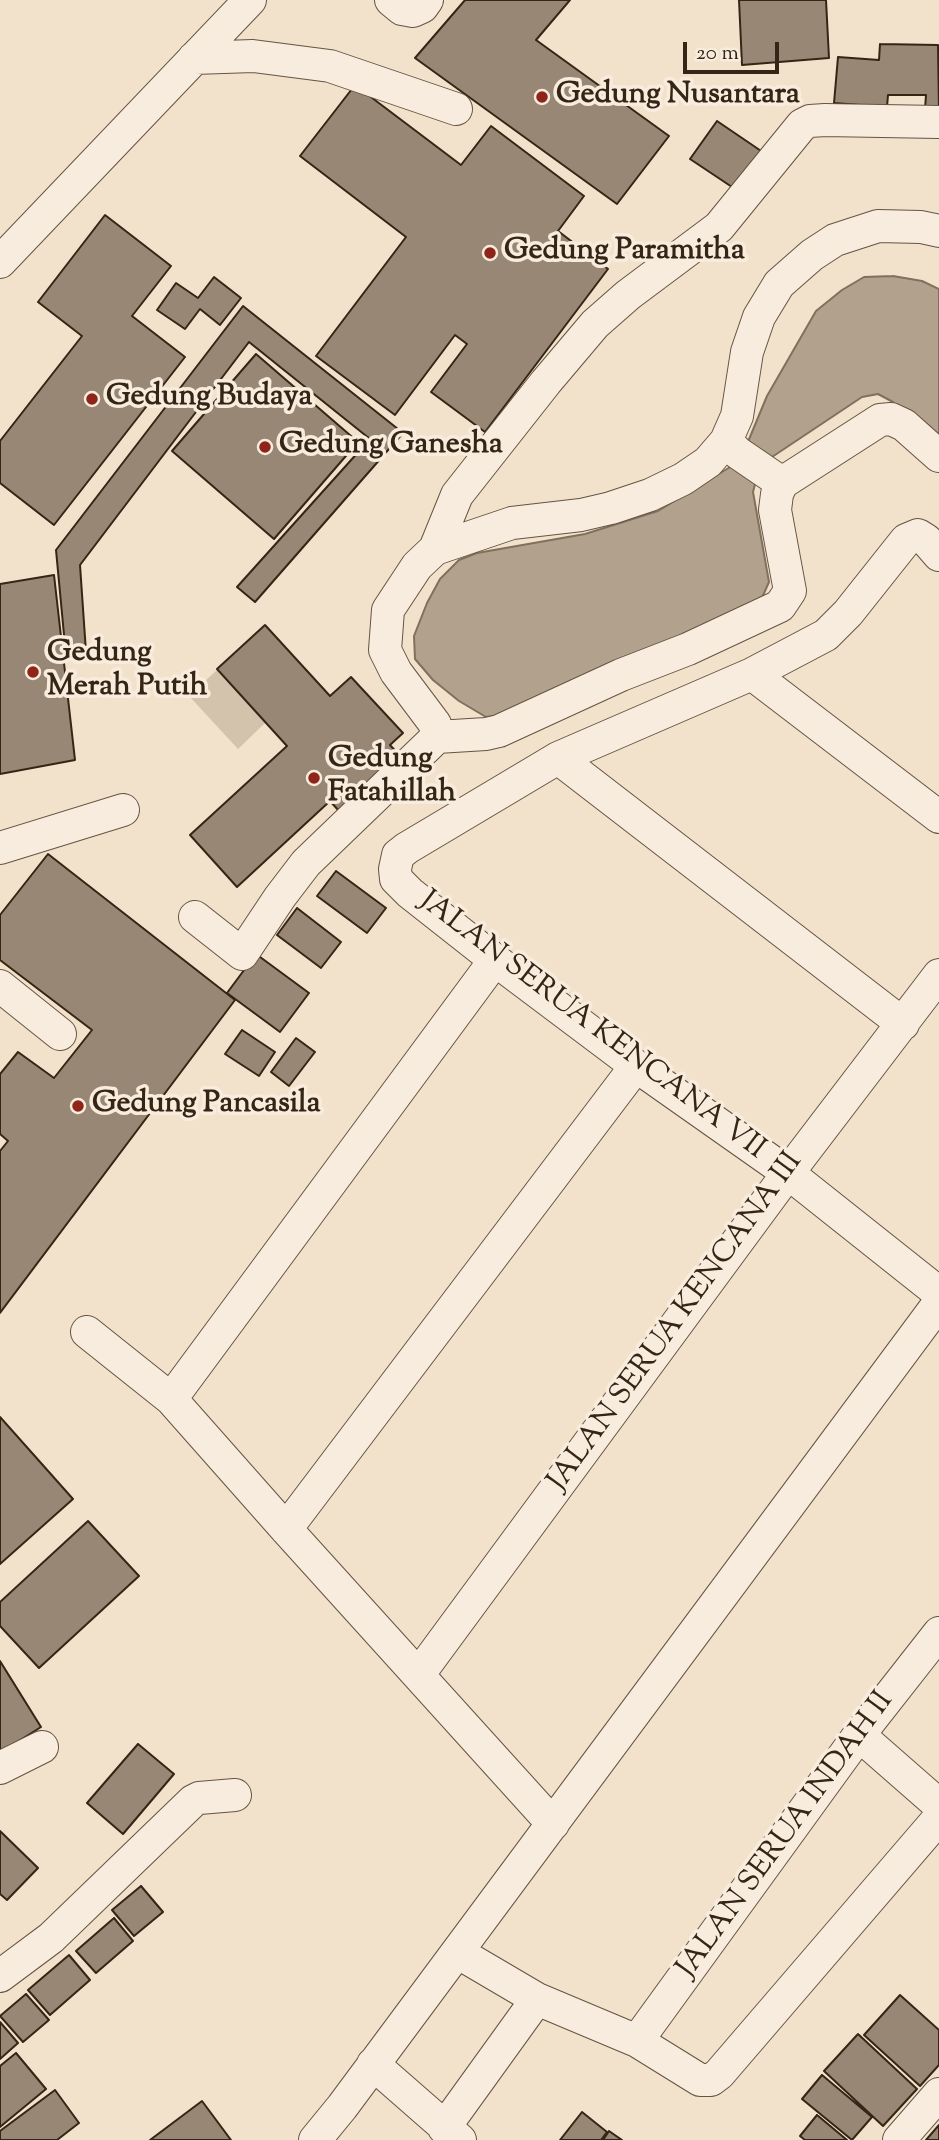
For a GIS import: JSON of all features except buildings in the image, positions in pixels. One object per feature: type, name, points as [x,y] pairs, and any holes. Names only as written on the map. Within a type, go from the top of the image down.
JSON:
[{"type":"street","points":[[0,262],[250,0]]},
{"type":"street","points":[[391,0],[402,9],[413,11],[422,7],[427,0]]},
{"type":"street","points":[[194,58],[253,56],[330,66],[456,110]]},
{"type":"street","points":[[437,737],[435,724],[396,672],[385,649],[388,610],[417,566],[435,549],[457,495],[546,382],[595,324],[628,295],[719,227],[802,125],[810,121],[825,120],[939,122]]},
{"type":"street","points":[[435,549],[512,523],[581,515],[650,495],[732,447],[747,352],[759,317],[779,284],[812,255],[835,240],[878,226],[939,230]]},
{"type":"street","points":[[775,478],[880,420],[891,419],[904,425],[939,456]]},
{"type":"street","points":[[195,917],[242,954],[306,863],[437,737],[499,731],[780,606],[790,591],[775,510],[775,478],[732,447]]},
{"type":"street","name":"JALAN SERUA KENCANA VII","points":[[939,555],[926,540],[918,536],[906,540],[848,613],[826,635],[752,674],[558,758],[398,855],[395,869],[396,879],[410,893],[495,960],[636,1066],[788,1173],[939,1293]]},
{"type":"street","points":[[752,674],[939,817]]},
{"type":"street","points":[[558,758],[903,1024]]},
{"type":"street","points":[[0,848],[123,810]]},
{"type":"street","points":[[171,1399],[495,960]]},
{"type":"street","name":"JALAN SERUA KENCANA III","points":[[419,1674],[788,1173],[939,975]]},
{"type":"street","points":[[0,986],[60,1034]]},
{"type":"street","points":[[286,1530],[636,1066]]},
{"type":"street","points":[[315,2140],[939,1303]]},
{"type":"street","points":[[87,1332],[171,1399],[553,1824]]},
{"type":"street","name":"JALAN SERUA INDAH II","points":[[637,2041],[859,1735],[939,1633]]},
{"type":"street","points":[[859,1735],[939,1805]]},
{"type":"street","points":[[0,1768],[43,1748]]},
{"type":"street","points":[[0,1976],[51,1938],[193,1801],[199,1798],[236,1795]]},
{"type":"street","points":[[457,1952],[537,1998],[637,2041],[700,2080],[711,2080],[939,1818]]},
{"type":"street","points":[[373,2064],[452,2134],[537,1998]]},
{"type":"street","points":[[900,2140],[939,2094]]},
{"type":"shaded area","points":[[893,276],[922,281],[939,289],[939,441],[893,402],[878,394],[862,397],[760,465],[753,492],[769,582],[761,600],[510,714],[486,717],[459,701],[433,680],[415,659],[414,636],[427,603],[440,579],[459,560],[477,553],[585,534],[658,511],[740,461],[767,396],[816,311],[842,290],[864,277]]},
{"type":"shaded area","points":[[217,670],[265,723],[238,749],[189,696]]},
{"type":"place","name":"Gedung Nusantara","points":[[542,97]]},
{"type":"place","name":"Gedung Paramitha","points":[[490,253]]},
{"type":"place","name":"Gedung Budaya","points":[[92,399]]},
{"type":"place","name":"Gedung Ganesha","points":[[265,447]]},
{"type":"place","name":"Gedung Merah Putih","points":[[33,672]]},
{"type":"place","name":"Gedung Fatahillah","points":[[314,778]]},
{"type":"place","name":"Gedung Pancasila","points":[[78,1106]]}]
